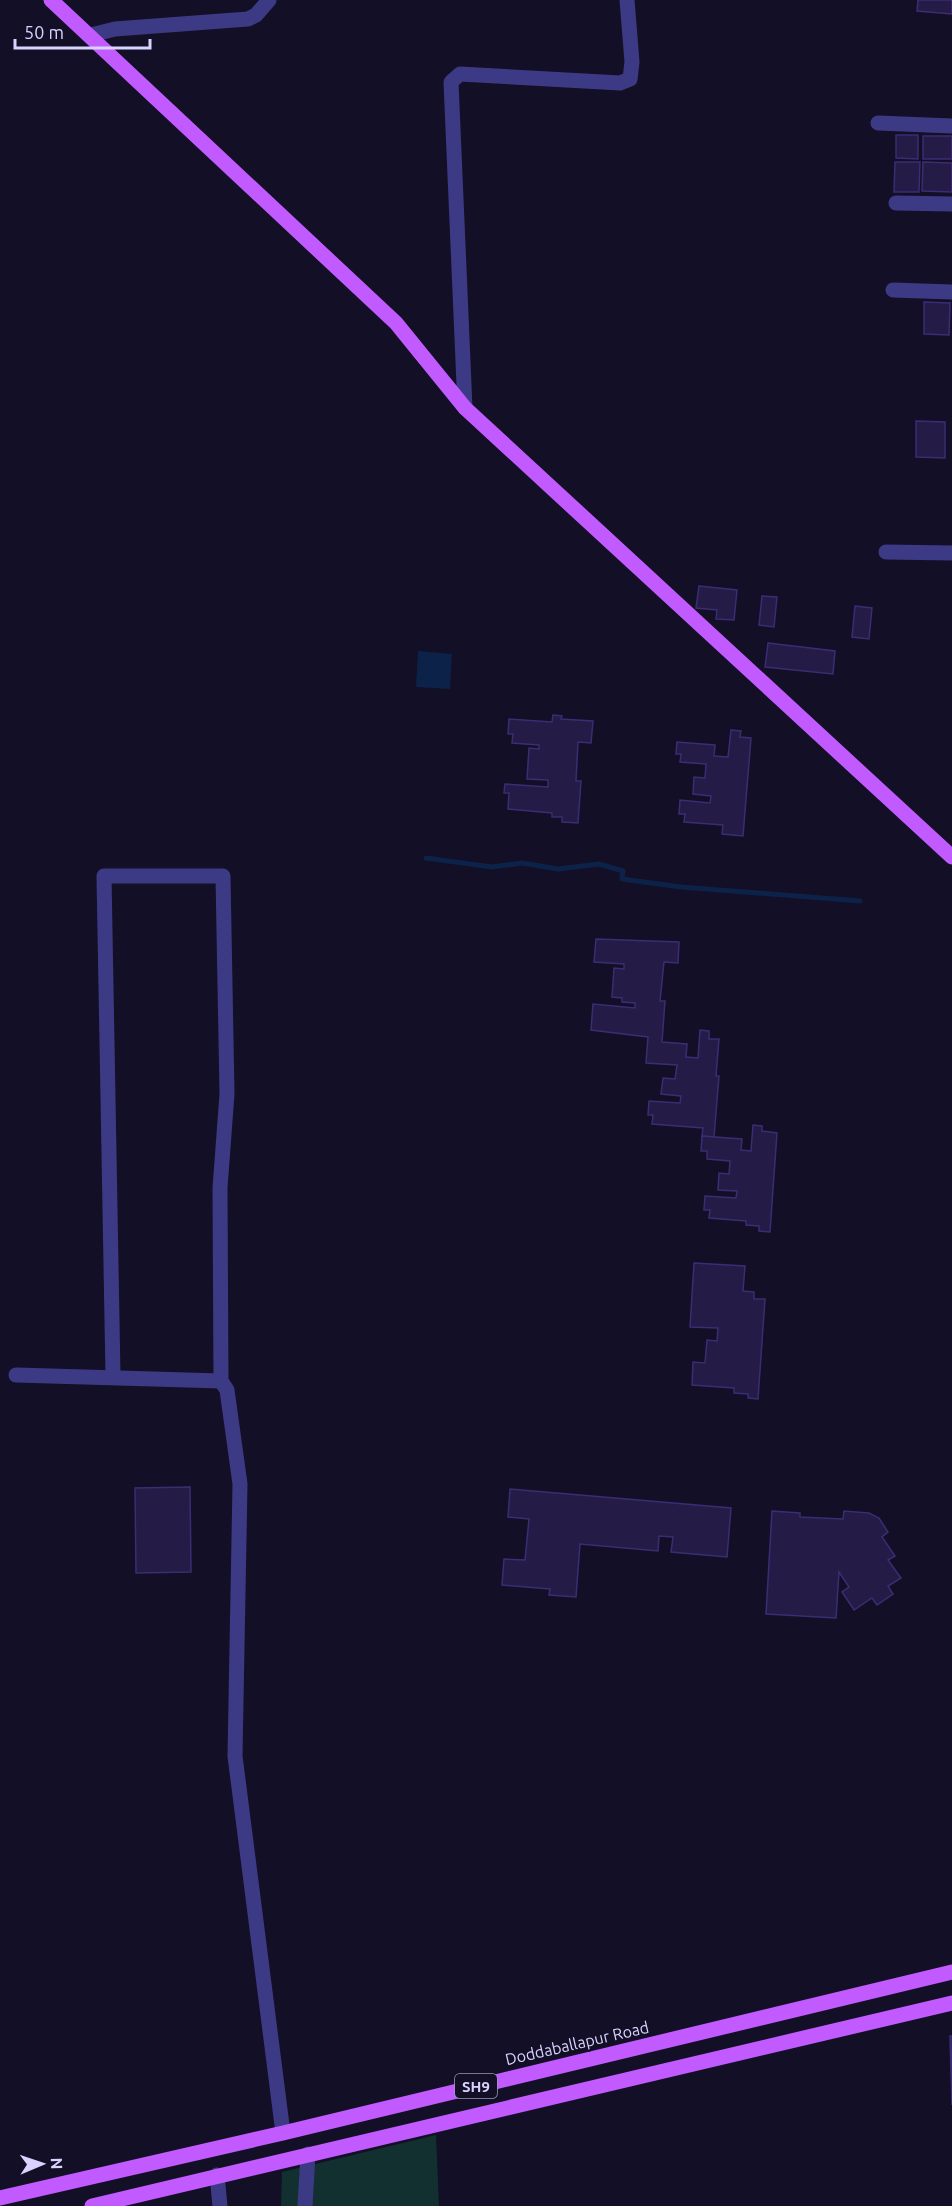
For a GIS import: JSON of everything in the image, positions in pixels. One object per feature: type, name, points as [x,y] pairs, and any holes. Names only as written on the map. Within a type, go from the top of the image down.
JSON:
[{"type":"main road","points":[[51,0],[396,323],[465,408],[952,857]]},
{"type":"main road","name":"Doddaballapur Road","points":[[0,2198],[283,2133],[952,1972]]},
{"type":"main road","name":"SH9","points":[[92,2206],[122,2202],[217,2175],[952,2003]]},
{"type":"main road","points":[[388,2107],[394,2134]]},
{"type":"street","points":[[91,35],[115,29],[248,18],[256,15],[268,0]]},
{"type":"street","points":[[465,408],[451,82],[460,74],[620,83],[630,79],[632,62],[627,0]]},
{"type":"street","points":[[878,123],[952,126]]},
{"type":"street","points":[[896,202],[952,204]]},
{"type":"street","points":[[893,290],[952,292]]},
{"type":"street","points":[[886,552],[952,553]]},
{"type":"street","points":[[113,1376],[104,876],[223,876],[227,1094],[220,1188],[221,1381],[227,1390],[240,1484],[235,1756],[283,2133]]},
{"type":"street","points":[[16,1374],[221,1381]]},
{"type":"street","points":[[305,2206],[308,2154]]},
{"type":"street","points":[[217,2175],[220,2206]]},
{"type":"green space","points":[[436,2135],[439,2206],[281,2206],[282,2172]]},
{"type":"water","points":[[418,651],[452,654],[450,689],[416,687]]},
{"type":"building","points":[[918,0],[952,0],[952,14],[917,11]]},
{"type":"building","points":[[896,135],[918,135],[918,159],[896,158]]},
{"type":"building","points":[[923,136],[952,136],[952,159],[923,159]]},
{"type":"building","points":[[895,162],[920,162],[919,192],[894,192]]},
{"type":"building","points":[[923,162],[952,163],[952,192],[922,191]]},
{"type":"building","points":[[924,302],[950,303],[949,335],[924,334]]},
{"type":"building","points":[[916,421],[945,422],[945,458],[916,457]]},
{"type":"building","points":[[699,586],[737,590],[734,620],[716,619],[717,610],[696,608]]},
{"type":"building","points":[[762,596],[777,597],[774,627],[759,625]]},
{"type":"building","points":[[855,606],[872,608],[869,639],[852,637]]},
{"type":"building","points":[[768,643],[835,651],[833,674],[765,667]]},
{"type":"building","points":[[553,715],[562,716],[561,719],[593,721],[591,743],[578,742],[576,781],[581,781],[578,823],[562,822],[562,817],[552,817],[552,813],[508,809],[509,793],[504,793],[505,784],[548,787],[548,780],[527,779],[529,748],[539,749],[539,745],[512,743],[513,734],[508,734],[509,719],[552,722]]},
{"type":"building","points":[[731,730],[741,731],[740,737],[751,738],[743,836],[722,834],[723,825],[684,822],[685,814],[679,814],[680,800],[710,803],[711,796],[693,794],[694,777],[705,778],[706,764],[680,762],[681,754],[676,754],[677,742],[715,745],[714,756],[728,757]]},
{"type":"building","points":[[596,939],[679,942],[678,963],[664,962],[660,1001],[665,1001],[662,1042],[687,1044],[686,1057],[698,1058],[700,1030],[709,1031],[709,1039],[719,1039],[716,1076],[719,1076],[714,1137],[702,1136],[703,1128],[652,1124],[653,1115],[648,1115],[649,1101],[680,1103],[681,1096],[661,1094],[663,1078],[675,1079],[677,1065],[646,1063],[648,1037],[591,1030],[593,1004],[635,1008],[635,1003],[622,1002],[622,998],[612,997],[614,968],[624,969],[624,964],[594,962]]},
{"type":"building","points":[[753,1125],[762,1126],[762,1131],[777,1133],[770,1232],[759,1231],[759,1226],[746,1225],[746,1221],[709,1218],[710,1210],[704,1210],[705,1196],[736,1198],[737,1191],[718,1190],[719,1173],[729,1174],[730,1161],[707,1159],[707,1151],[701,1151],[702,1136],[742,1139],[741,1150],[751,1151]]},
{"type":"building","points":[[694,1263],[745,1266],[743,1291],[754,1292],[754,1299],[765,1299],[758,1399],[748,1398],[748,1394],[734,1393],[734,1388],[692,1385],[693,1362],[705,1363],[707,1340],[717,1341],[718,1328],[690,1327]]},
{"type":"building","points":[[190,1487],[191,1572],[136,1573],[135,1488]]},
{"type":"building","points":[[510,1489],[731,1508],[727,1557],[671,1552],[673,1537],[659,1536],[658,1551],[580,1544],[576,1597],[549,1595],[550,1589],[502,1585],[504,1559],[525,1560],[529,1519],[508,1517]]},
{"type":"building","points":[[772,1511],[800,1513],[800,1517],[843,1519],[844,1511],[869,1513],[879,1518],[888,1532],[882,1537],[895,1556],[888,1560],[901,1578],[888,1586],[893,1594],[877,1605],[872,1598],[854,1610],[842,1592],[849,1587],[839,1572],[836,1618],[766,1614]]},
{"type":"building","points":[[950,2036],[952,2036],[952,2105]]},
{"type":"waterway","points":[[426,858],[492,867],[522,863],[558,869],[599,864],[623,871],[622,879],[681,887],[860,901]]}]
